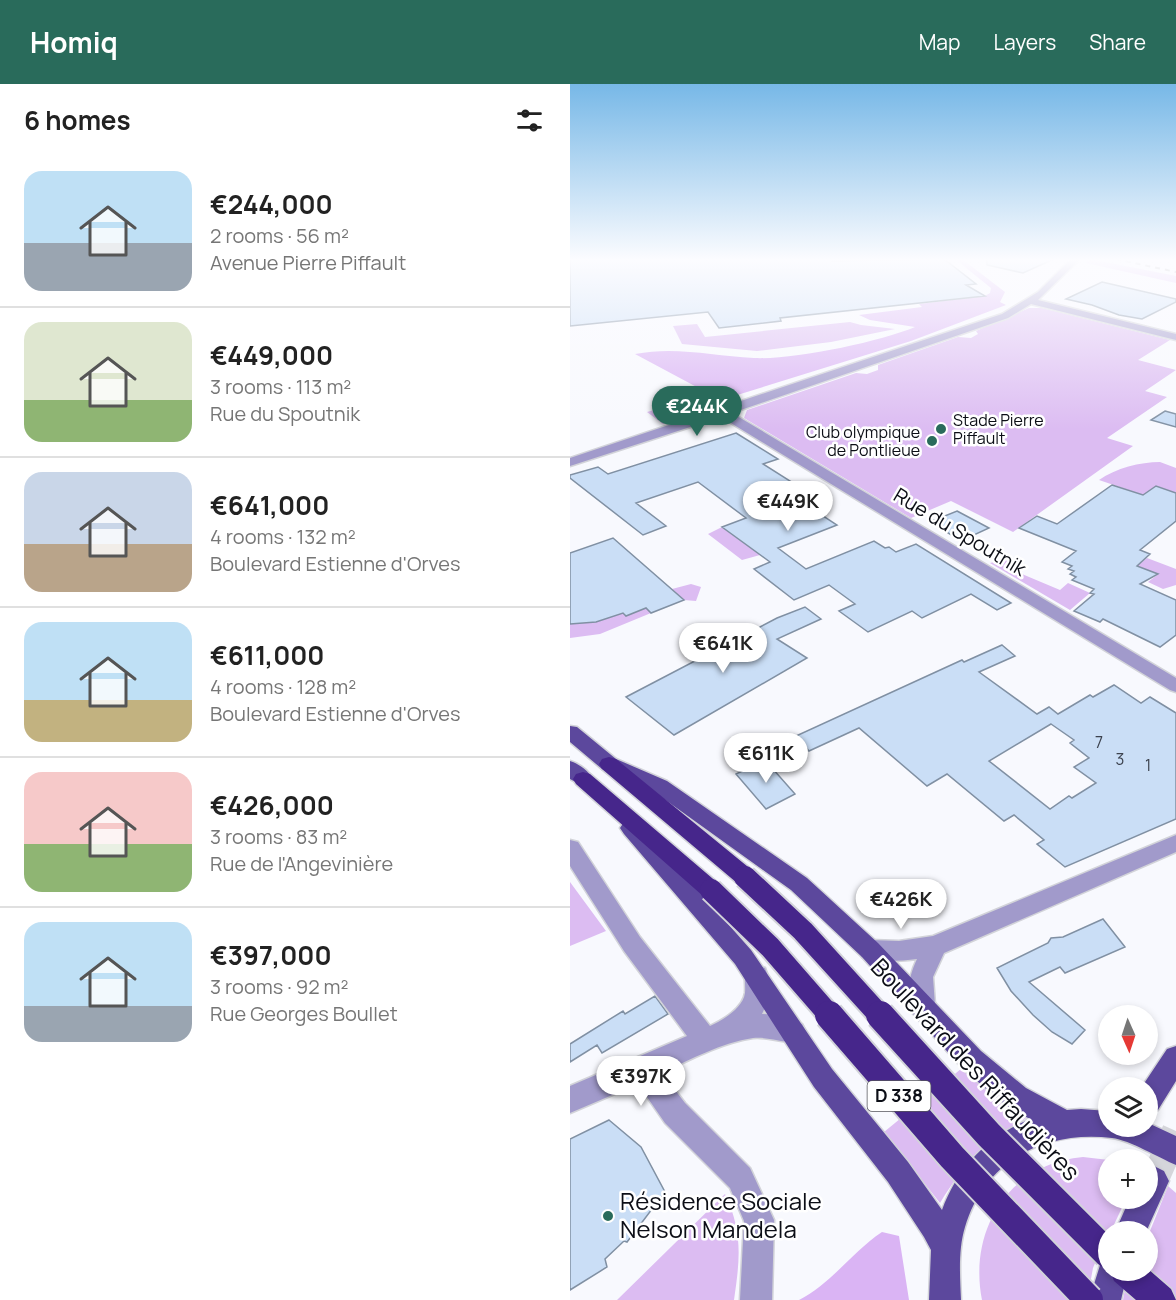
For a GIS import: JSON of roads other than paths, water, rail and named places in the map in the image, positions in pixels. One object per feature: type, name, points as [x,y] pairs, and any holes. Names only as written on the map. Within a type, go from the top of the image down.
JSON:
[{"type":"highway","name":"Boulevard des Riffaudières","points":[[609,764],[745,877],[803,932],[989,1135],[1098,1244]]},
{"type":"highway","name":"D 338","points":[[577,773],[711,890],[770,947],[952,1157],[1089,1300]]},
{"type":"highway","points":[[1138,1281],[1160,1300]]},
{"type":"main road","name":"D 338","points":[[570,732],[609,764]]},
{"type":"main road","points":[[609,764],[660,786],[799,884],[870,950],[972,1060],[1016,1097],[1063,1123]]},
{"type":"main road","points":[[604,797],[743,957],[823,1078],[903,1179],[935,1226],[946,1248]]},
{"type":"main road","points":[[1158,1086],[1176,1058]]},
{"type":"main road","points":[[945,1300],[946,1248],[957,1208],[976,1174],[989,1160],[1018,1138],[1035,1130],[1063,1123],[1098,1125]]},
{"type":"main road","points":[[1146,1137],[1176,1151]]},
{"type":"main road","points":[[1105,1300],[1110,1281]]},
{"type":"street","points":[[570,462],[987,323],[1002,316]]},
{"type":"street","points":[[1090,316],[1176,337]]},
{"type":"street","name":"Rue du Spoutnik","points":[[722,412],[1176,686]]},
{"type":"street","points":[[870,950],[899,951],[934,946],[1176,843]]},
{"type":"street","points":[[570,848],[632,944],[715,1037]]},
{"type":"street","points":[[922,1005],[921,977],[934,946]]},
{"type":"street","points":[[570,1100],[715,1037],[746,1017],[756,1002],[759,985],[756,976]]},
{"type":"street","points":[[715,1037],[768,1025],[786,1028],[793,1032]]},
{"type":"street","points":[[643,1070],[675,1113],[740,1178],[759,1220],[756,1300]]},
{"type":"tunnel","points":[[1158,1172],[1176,1131]]},
{"type":"place","name":"Stade Pierre Piffault","points":[[941,429]]},
{"type":"place","name":"Club olympique de Pontlieue","points":[[932,441]]},
{"type":"place","name":"Résidence Sociale Nelson Mandela","points":[[608,1216]]}]
